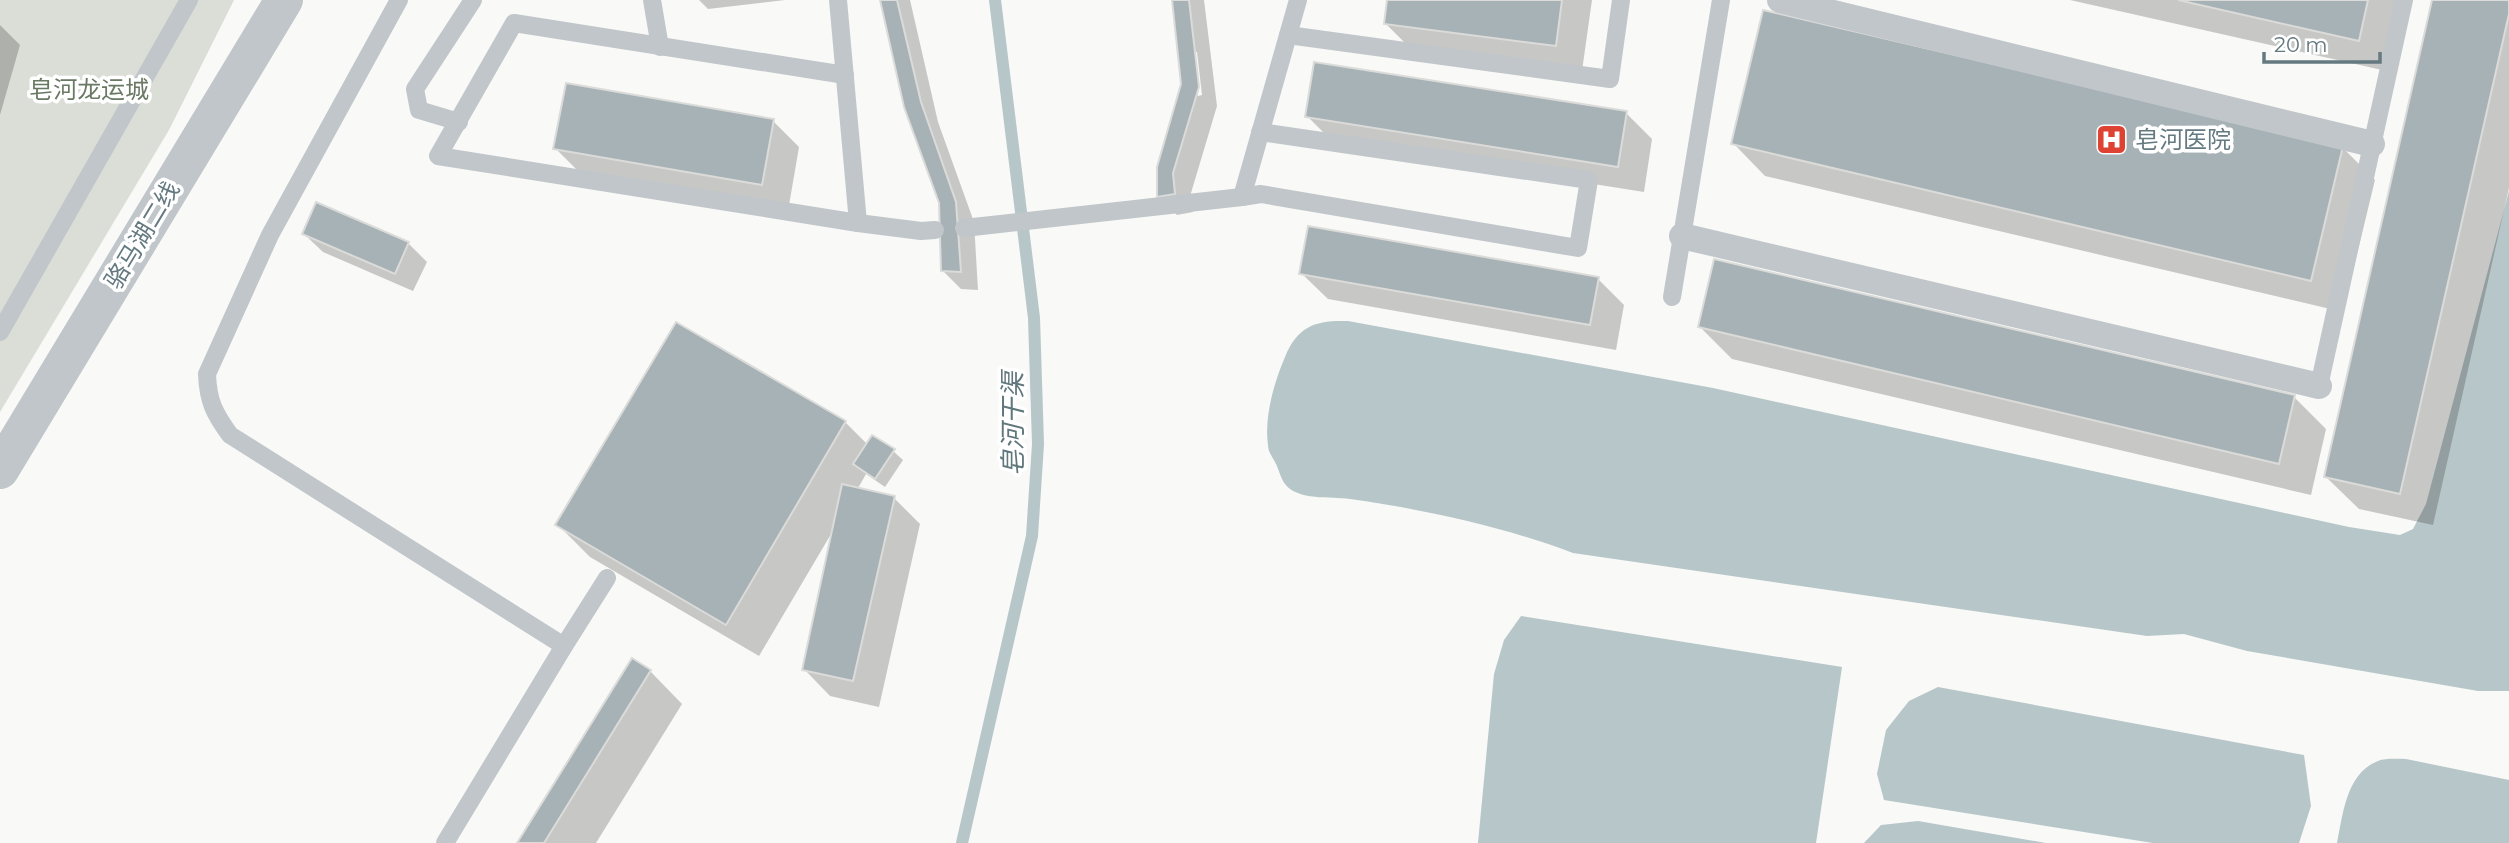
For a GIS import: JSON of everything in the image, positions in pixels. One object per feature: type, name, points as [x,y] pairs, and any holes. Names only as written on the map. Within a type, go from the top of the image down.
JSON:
[{"type":"street","name":"骆马湖二线","points":[[0,470],[284,0]]},
{"type":"street","points":[[1780,0],[2372,144]]},
{"type":"street","points":[[1682,236],[2319,386]]},
{"type":"lane","points":[[0,332],[189,0]]},
{"type":"lane","points":[[400,0],[270,235],[207,374],[207,396],[216,417],[230,435],[564,646]]},
{"type":"lane","points":[[458,122],[419,110],[415,89],[473,0]]},
{"type":"lane","points":[[652,0],[660,47]]},
{"type":"lane","points":[[838,0],[858,223]]},
{"type":"lane","points":[[1242,197],[1298,0]]},
{"type":"lane","points":[[1288,36],[1610,79],[1621,0]]},
{"type":"lane","points":[[1672,297],[1721,0]]},
{"type":"lane","points":[[2319,386],[2404,0]]},
{"type":"lane","points":[[845,75],[514,23],[438,156],[858,223],[921,231],[934,230]]},
{"type":"lane","points":[[964,229],[1261,194],[1578,248],[1589,180],[1261,132]]},
{"type":"lane","points":[[445,843],[607,579]]},
{"type":"green space","name":"皂河龙运城","points":[[0,0],[234,0],[169,130],[0,412]]},
{"type":"shaded area","points":[[2509,191],[2509,691],[2478,691],[2247,651],[2184,634],[2147,636],[1573,553],[1492,527],[1434,514],[1377,503],[1298,493],[1284,482],[1268,448],[1267,423],[1271,400],[1290,346],[1302,331],[1310,327],[1327,322],[1348,321],[1713,388],[2349,527],[2400,535],[2413,529],[2426,504]]},
{"type":"shaded area","points":[[1521,616],[1842,667],[1816,843],[1478,843],[1494,674],[1504,640]]},
{"type":"shaded area","points":[[1938,687],[2304,755],[2311,806],[2299,843],[2153,843],[1884,800],[1877,774],[1886,730],[1909,701]]},
{"type":"shaded area","points":[[2406,759],[2509,780],[2509,843],[2337,843],[2344,808],[2359,775],[2378,761]]},
{"type":"shaded area","points":[[1918,821],[2046,843],[1864,843],[1881,825]]},
{"type":"building","points":[[880,0],[897,0],[921,102],[956,202],[961,272],[941,271],[939,203],[904,107]]},
{"type":"building","points":[[1172,0],[1189,0],[1199,87],[1173,173],[1175,194],[1157,197],[1157,167],[1181,84]]},
{"type":"building","points":[[1387,0],[1562,0],[1556,46],[1384,24]]},
{"type":"building","points":[[2178,0],[2368,0],[2359,41]]},
{"type":"building","points":[[2432,0],[2509,0],[2509,14],[2400,494],[2324,477]]},
{"type":"building","points":[[1763,10],[2343,146],[2311,281],[1731,144]]},
{"type":"building","points":[[1314,62],[1627,111],[1618,167],[1305,117]]},
{"type":"building","points":[[566,83],[774,119],[762,185],[553,149]]},
{"type":"building","points":[[316,202],[409,242],[395,274],[302,234]]},
{"type":"building","points":[[1308,226],[1599,277],[1590,325],[1299,274]]},
{"type":"building","points":[[1714,259],[2295,395],[2279,464],[1698,327]]},
{"type":"building","points":[[676,322],[846,421],[726,625],[555,525]]},
{"type":"building","points":[[872,435],[895,449],[875,479],[853,464]]},
{"type":"building","points":[[842,484],[895,496],[853,681],[802,670]]},
{"type":"building","points":[[632,658],[651,670],[544,843],[517,843]]},
{"type":"waterway","name":"皂河干渠","points":[[962,843],[1032,536],[1038,444],[1034,318],[995,0]]},
{"type":"place","name":"皂河医院","points":[[2112,139]]}]
